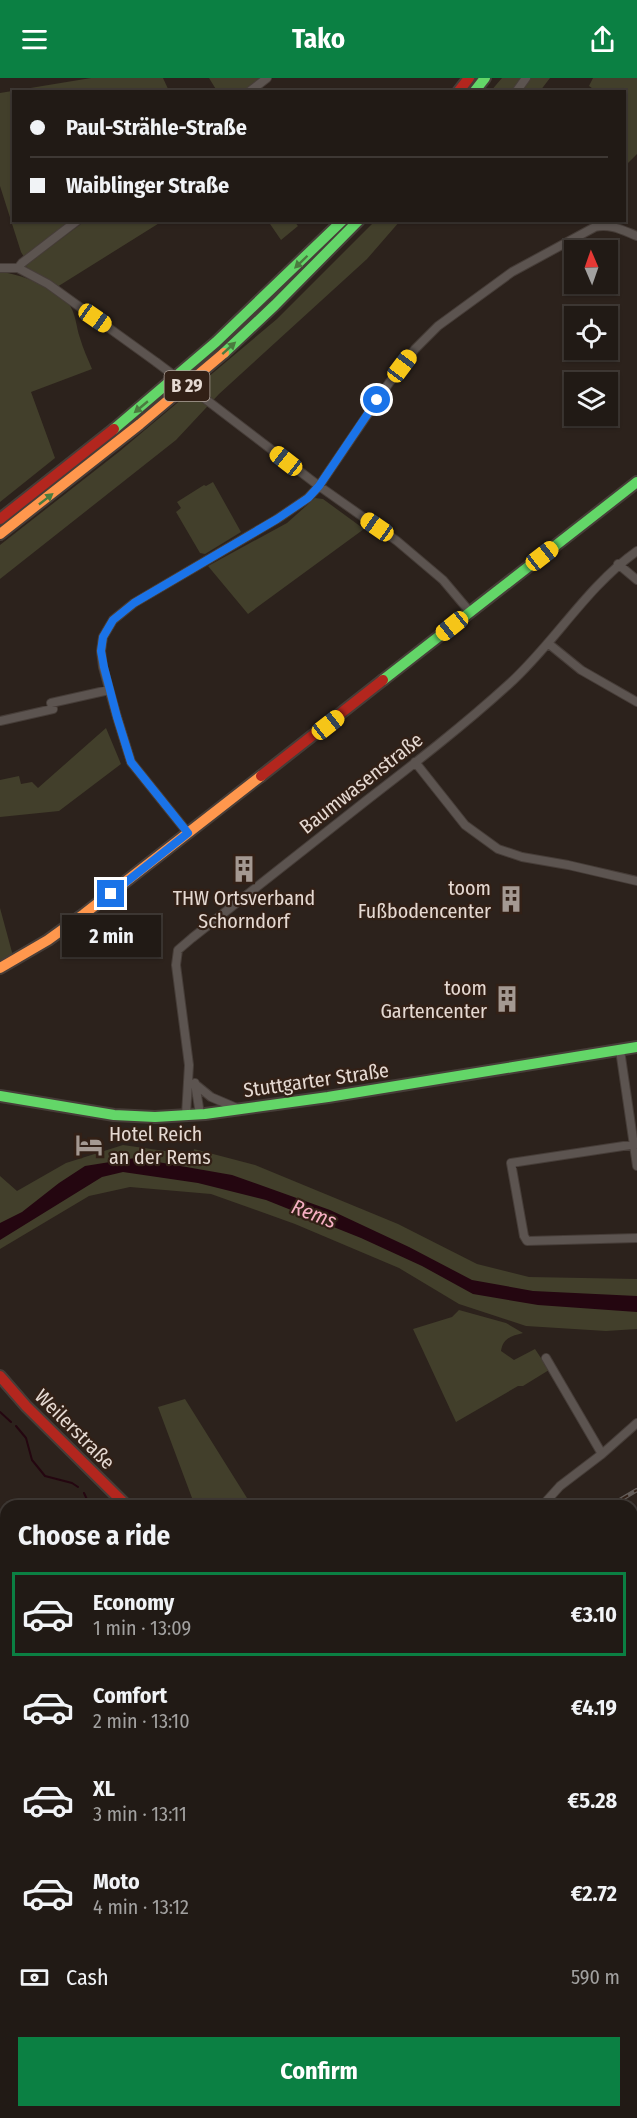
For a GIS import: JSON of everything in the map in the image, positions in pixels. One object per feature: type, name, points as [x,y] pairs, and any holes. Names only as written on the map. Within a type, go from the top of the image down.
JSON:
[{"type":"main road","points":[[460,90],[469,78]]},
{"type":"main road","points":[[476,90],[485,78]]},
{"type":"main road","name":"B 29","points":[[0,519],[78,459],[164,388],[250,311],[341,222]]},
{"type":"main road","name":"B 29","points":[[0,534],[177,394],[259,320],[357,222]]},
{"type":"main road","points":[[0,968],[48,940],[84,914],[637,482]]},
{"type":"main road","name":"Stuttgarter Straße","points":[[0,1096],[112,1115],[200,1114],[240,1110],[637,1047]]},
{"type":"main road","name":"Weilerstraße","points":[[0,1376],[26,1406],[121,1500]]},
{"type":"street","points":[[252,90],[267,78]]},
{"type":"street","points":[[18,268],[75,222]]},
{"type":"street","points":[[188,833],[131,762],[109,690],[101,651],[103,637],[113,620],[134,603],[277,519],[308,498],[319,486],[389,383],[415,349],[438,326],[512,272],[595,223],[637,236]]},
{"type":"street","points":[[0,268],[18,268],[48,284],[156,362],[319,486],[397,541],[435,572],[470,612]]},
{"type":"street","name":"Baumwasenstraße","points":[[200,1114],[189,1065],[176,965],[178,951],[509,685],[549,644],[618,564],[637,551]]},
{"type":"street","points":[[618,564],[637,580]]},
{"type":"street","points":[[549,644],[581,670],[637,702]]},
{"type":"street","points":[[0,721],[53,709],[51,703],[109,690]]},
{"type":"street","points":[[415,762],[465,825],[498,849],[522,857],[637,881]]},
{"type":"street","points":[[620,1050],[637,1166]]},
{"type":"street","name":"Baumwasenstraße","points":[[186,1115],[189,1065]]},
{"type":"street","points":[[195,1084],[211,1097],[240,1110]]},
{"type":"street","points":[[635,1145],[511,1163],[524,1236],[527,1241],[637,1238]]},
{"type":"street","points":[[546,1358],[602,1454]]},
{"type":"street","points":[[547,1500],[560,1486],[602,1454],[637,1423]]},
{"type":"shaded area","points":[[91,78],[163,78],[169,90],[18,90]]},
{"type":"shaded area","points":[[209,78],[262,78],[247,90],[216,90]]},
{"type":"shaded area","points":[[502,78],[522,78],[512,90],[492,90]]},
{"type":"shaded area","points":[[530,78],[550,78],[541,90],[522,90]]},
{"type":"shaded area","points":[[593,78],[637,78],[637,154],[626,165],[626,90],[595,90],[589,86]]},
{"type":"shaded area","points":[[12,91],[12,222],[72,222],[24,257],[21,252],[0,186],[0,93]]},
{"type":"shaded area","points":[[84,222],[161,222],[57,287],[25,266]]},
{"type":"shaded area","points":[[269,222],[295,222],[298,226],[281,240]]},
{"type":"shaded area","points":[[374,222],[399,222],[367,259],[219,394],[176,440],[0,579],[0,545],[120,451],[277,319]]},
{"type":"shaded area","points":[[0,272],[36,282],[55,292],[68,303],[73,311],[81,342],[92,369],[31,392],[55,458],[0,502]]},
{"type":"shaded area","points":[[213,482],[241,532],[205,554],[200,553],[176,512],[181,508],[177,502]]},
{"type":"shaded area","points":[[315,498],[323,499],[364,529],[248,614],[208,566],[287,523]]},
{"type":"shaded area","points":[[106,728],[121,764],[59,811],[0,817],[0,780],[19,776],[21,784],[32,782],[38,788]]},
{"type":"shaded area","points":[[0,908],[13,956],[0,964]]},
{"type":"shaded area","points":[[123,1145],[193,1155],[194,1149],[255,1165],[398,1224],[477,1264],[529,1277],[637,1279],[637,1329],[606,1331],[526,1326],[459,1304],[399,1268],[295,1224],[211,1194],[130,1187],[89,1196],[0,1249],[0,1176],[17,1191],[66,1163]]},
{"type":"shaded area","points":[[459,1310],[506,1323],[523,1333],[508,1338],[501,1351],[514,1360],[535,1349],[549,1370],[456,1422],[413,1329],[452,1317]]},
{"type":"shaded area","points":[[185,1399],[248,1500],[193,1500],[158,1407]]},
{"type":"water","name":"Rems","points":[[135,1158],[232,1175],[330,1210],[472,1280],[533,1291],[637,1296],[637,1312],[538,1305],[473,1294],[422,1266],[361,1238],[266,1200],[198,1183],[123,1172],[102,1177],[0,1240],[0,1223],[22,1212],[85,1166]]},
{"type":"waterway","points":[[0,1412],[11,1422]]},
{"type":"waterway","points":[[16,1426],[26,1438],[32,1460],[45,1476],[72,1483],[78,1487]]},
{"type":"waterway","points":[[84,1493],[87,1500]]},
{"type":"railway","points":[[620,1500],[637,1490]]},
{"type":"traffic: fast","points":[[476,90],[485,78]]},
{"type":"traffic: fast","points":[[114,429],[216,342],[341,222]]},
{"type":"traffic: fast","points":[[224,353],[357,222]]},
{"type":"traffic: fast","points":[[383,680],[637,482]]},
{"type":"traffic: fast","points":[[0,1096],[114,1115],[155,1117],[205,1114],[328,1097],[637,1047]]},
{"type":"traffic: slow","points":[[0,534],[140,424],[224,353]]},
{"type":"traffic: slow","points":[[0,968],[48,940],[84,914],[261,776]]},
{"type":"traffic: jam","points":[[460,90],[469,78]]},
{"type":"traffic: jam","points":[[0,519],[114,429]]},
{"type":"traffic: jam","points":[[261,776],[383,680]]},
{"type":"traffic: jam","points":[[0,1376],[26,1406],[121,1500]]},
{"type":"place","name":"THW Ortsverband Schorndorf","points":[[244,869]]},
{"type":"place","name":"toom Fußbodencenter","points":[[511,899]]},
{"type":"place","name":"toom Gartencenter","points":[[507,999]]},
{"type":"place","name":"Hotel Reich an der Rems","points":[[89,1145]]},
{"type":"route","points":[[111,894],[188,833],[131,762],[109,690],[101,651],[103,637],[113,620],[134,603],[201,565],[308,498],[319,486],[377,400]]}]
